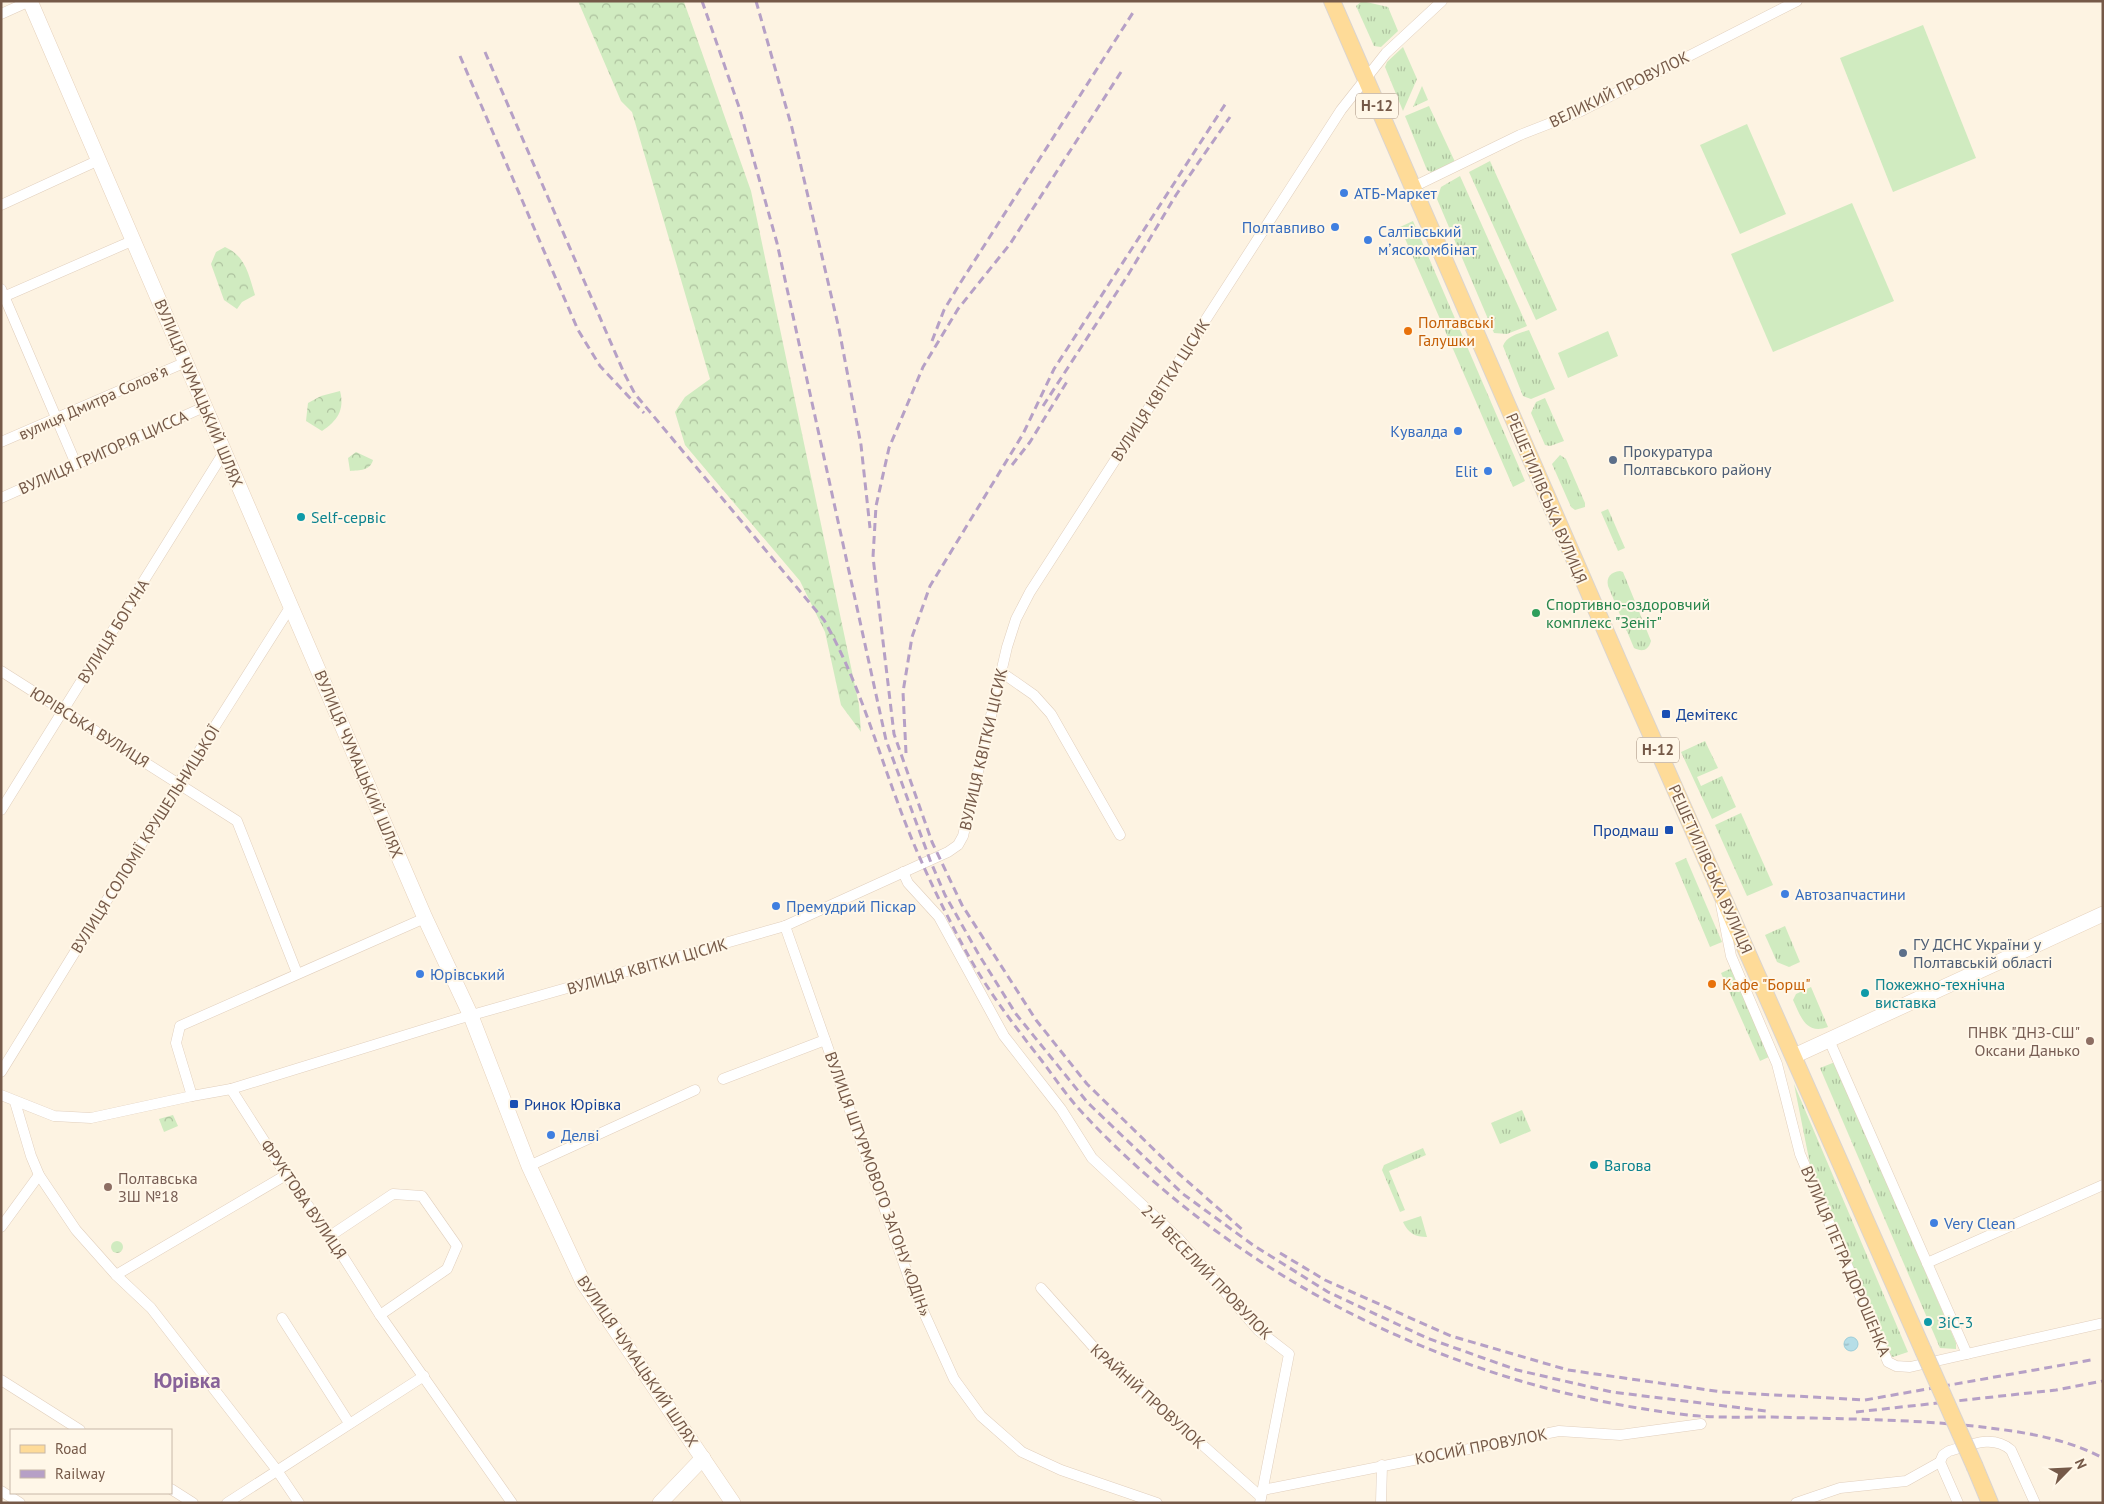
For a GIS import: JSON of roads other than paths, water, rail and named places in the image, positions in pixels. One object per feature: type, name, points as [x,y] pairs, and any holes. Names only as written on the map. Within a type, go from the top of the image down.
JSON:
[{"type":"main road","name":"ВУЛИЦЯ ЧУМАЦЬКИЙ ШЛЯХ","points":[[30,1],[425,918],[471,1016],[529,1166],[583,1282],[733,1503]]},
{"type":"main road","name":"РЕШЕТИЛІВСЬКА ВУЛИЦЯ","points":[[1332,1],[1990,1503]]},
{"type":"main road","points":[[1794,1056],[2103,914]]},
{"type":"main road","points":[[660,1503],[703,1458]]},
{"type":"street","points":[[1,14],[30,1]]},
{"type":"street","name":"ВУЛИЦЯ КВІТКИ ЦІСИК","points":[[231,1089],[471,1016],[785,926],[948,852],[962,841],[1001,672],[1016,619],[1030,592],[1341,110],[1386,53],[1442,1]]},
{"type":"street","name":"ВЕЛИКИЙ ПРОВУЛОК","points":[[1413,187],[1520,135],[1579,112],[1797,1]]},
{"type":"street","points":[[1,205],[98,160]]},
{"type":"street","points":[[76,464],[2,295],[134,240]]},
{"type":"street","name":"вулиця Дмитра Соловʼя","points":[[1,442],[186,362]]},
{"type":"street","name":"ВУЛИЦЯ ГРИГОРІЯ ЦИССА","points":[[1,498],[204,407]]},
{"type":"street","name":"ВУЛИЦЯ БОГУНА","points":[[1,810],[224,452]]},
{"type":"street","name":"ВУЛИЦЯ СОЛОМІЇ КРУШЕЛЬНИЦЬКОЇ","points":[[1,1072],[179,783],[291,606]]},
{"type":"street","name":"ЮРІВСЬКА ВУЛИЦЯ","points":[[1,671],[236,821],[297,973]]},
{"type":"street","points":[[1001,672],[1034,695],[1051,714],[1120,835]]},
{"type":"street","name":"2-Й ВЕСЕЛИЙ ПРОВУЛОК","points":[[903,872],[908,883],[939,917],[1004,1036],[1061,1109],[1092,1158],[1179,1239],[1258,1330],[1289,1354],[1261,1497]]},
{"type":"street","points":[[1717,882],[1731,956],[1777,1064],[1794,1056]]},
{"type":"street","points":[[192,1096],[176,1043],[180,1026],[425,918]]},
{"type":"street","name":"ВУЛИЦЯ ШТУРМОВОГО ЗАГОНУ «ОДІН»","points":[[785,926],[911,1284],[954,1379],[981,1416],[1022,1452],[1062,1470],[1157,1503]]},
{"type":"street","points":[[723,1079],[825,1040]]},
{"type":"street","points":[[1829,1040],[1967,1354]]},
{"type":"street","name":"ВУЛИЦЯ ПЕТРА ДОРОШЕНКА","points":[[1777,1064],[1792,1127],[1810,1181],[1888,1362],[1896,1366],[1910,1367],[2103,1323]]},
{"type":"street","points":[[1,1095],[54,1116],[91,1118],[231,1089]]},
{"type":"street","name":"ФРУКТОВА ВУЛИЦЯ","points":[[231,1089],[286,1175],[330,1236],[380,1316],[512,1503]]},
{"type":"street","points":[[529,1166],[695,1090]]},
{"type":"street","points":[[15,1102],[31,1156],[39,1175],[76,1230],[116,1275],[152,1308],[276,1469],[299,1503]]},
{"type":"street","points":[[1,1226],[39,1175]]},
{"type":"street","points":[[116,1275],[286,1175]]},
{"type":"street","points":[[1927,1263],[2103,1185]]},
{"type":"street","points":[[330,1236],[393,1194],[422,1196],[457,1246],[447,1270],[380,1316]]},
{"type":"street","name":"КРАЙНІЙ ПРОВУЛОК","points":[[1041,1288],[1098,1352],[1261,1497]]},
{"type":"street","points":[[282,1318],[349,1423]]},
{"type":"street","points":[[227,1503],[276,1469],[424,1376]]},
{"type":"street","points":[[1,1380],[78,1429]]},
{"type":"street","name":"КОСИЙ ПРОВУЛОК","points":[[1261,1497],[1382,1465],[1559,1431],[1620,1434],[1701,1424]]},
{"type":"street","points":[[1796,1503],[1840,1488],[1906,1481],[1940,1462],[1943,1455],[1949,1451],[1986,1441],[2005,1444],[2011,1450],[2035,1503]]},
{"type":"street","points":[[1940,1462],[1958,1503]]},
{"type":"street","points":[[1381,1503],[1382,1465]]},
{"type":"street","points":[[172,1489],[194,1503]]},
{"type":"street","points":[[1,1491],[20,1503]]},
{"type":"water","points":[[1848,1337],[1854,1337],[1858,1344],[1854,1351],[1848,1351],[1844,1347],[1844,1341]]},
{"type":"railway","points":[[702,1],[739,107],[777,243],[886,740],[930,860],[945,895],[979,955],[1016,1014],[1088,1103],[1183,1194],[1253,1245],[1328,1292],[1427,1338],[1517,1370],[1612,1392],[1766,1411]]},
{"type":"railway","points":[[756,1],[792,128],[839,329],[861,445],[870,528]]},
{"type":"railway","points":[[932,341],[944,310],[959,285],[1134,11]]},
{"type":"railway","points":[[485,52],[624,373],[635,394],[824,620],[847,665],[920,858],[944,910],[971,960],[999,1004],[1073,1102],[1140,1169],[1207,1224],[1279,1273],[1356,1316],[1435,1352],[1518,1380],[1602,1401],[1688,1415],[1903,1421],[1956,1424],[1997,1429],[2074,1445],[2103,1458]]},
{"type":"railway","points":[[460,56],[578,330],[600,366],[644,413]]},
{"type":"railway","points":[[1121,72],[1010,244],[958,309],[923,367],[889,448],[876,506],[873,557],[894,734],[932,842],[962,905],[1036,1020],[1087,1084],[1178,1173],[1244,1231]]},
{"type":"railway","points":[[906,753],[903,692],[912,637],[930,586],[1023,434],[1054,369],[1226,103]]},
{"type":"railway","points":[[1043,406],[1128,275],[1176,195],[1230,117]]},
{"type":"railway","points":[[1012,465],[1030,442],[1068,380]]},
{"type":"railway","points":[[1280,1253],[1325,1280],[1451,1336],[1568,1370],[1722,1392],[1865,1400],[2091,1360]]},
{"type":"railway","points":[[1856,1412],[2056,1390],[2103,1381]]},
{"type":"place","name":"АТБ-Маркет","points":[[1344,193]]},
{"type":"place","name":"Полтавпиво","points":[[1335,227]]},
{"type":"place","name":"Салтівський мʼясокомбінат","points":[[1368,240]]},
{"type":"place","name":"Полтавські Галушки","points":[[1408,331]]},
{"type":"place","name":"Кувалда","points":[[1458,431]]},
{"type":"place","name":"Прокуратура Полтавського району","points":[[1613,460]]},
{"type":"place","name":"Elit","points":[[1488,471]]},
{"type":"place","name":"Self-сервіс","points":[[301,517]]},
{"type":"place","name":"Спортивно-оздоровчий комплекс \"Зеніт\"","points":[[1536,613]]},
{"type":"place","name":"Демітекс","points":[[1666,714]]},
{"type":"place","name":"Продмаш","points":[[1669,830]]},
{"type":"place","name":"Автозапчастини","points":[[1785,894]]},
{"type":"place","name":"Премудрий Піскар","points":[[776,906]]},
{"type":"place","name":"ГУ ДСНС України у Полтавській області","points":[[1903,953]]},
{"type":"place","name":"Юрівський","points":[[420,974]]},
{"type":"place","name":"Кафе \"Борщ\"","points":[[1712,984]]},
{"type":"place","name":"Пожежно-технічна виставка","points":[[1865,993]]},
{"type":"place","name":"ПНВК \"ДНЗ-СШ\" Оксани Данько","points":[[2090,1041]]},
{"type":"place","name":"Ринок Юрівка","points":[[514,1104]]},
{"type":"place","name":"Делві","points":[[551,1135]]},
{"type":"place","name":"Вагова","points":[[1594,1165]]},
{"type":"place","name":"Полтавська ЗШ №18","points":[[108,1187]]},
{"type":"place","name":"Very Clean","points":[[1934,1223]]},
{"type":"place","name":"ЗіС-3","points":[[1928,1322]]},
{"type":"district","name":"Юрівка","points":[[187,1381]]}]
